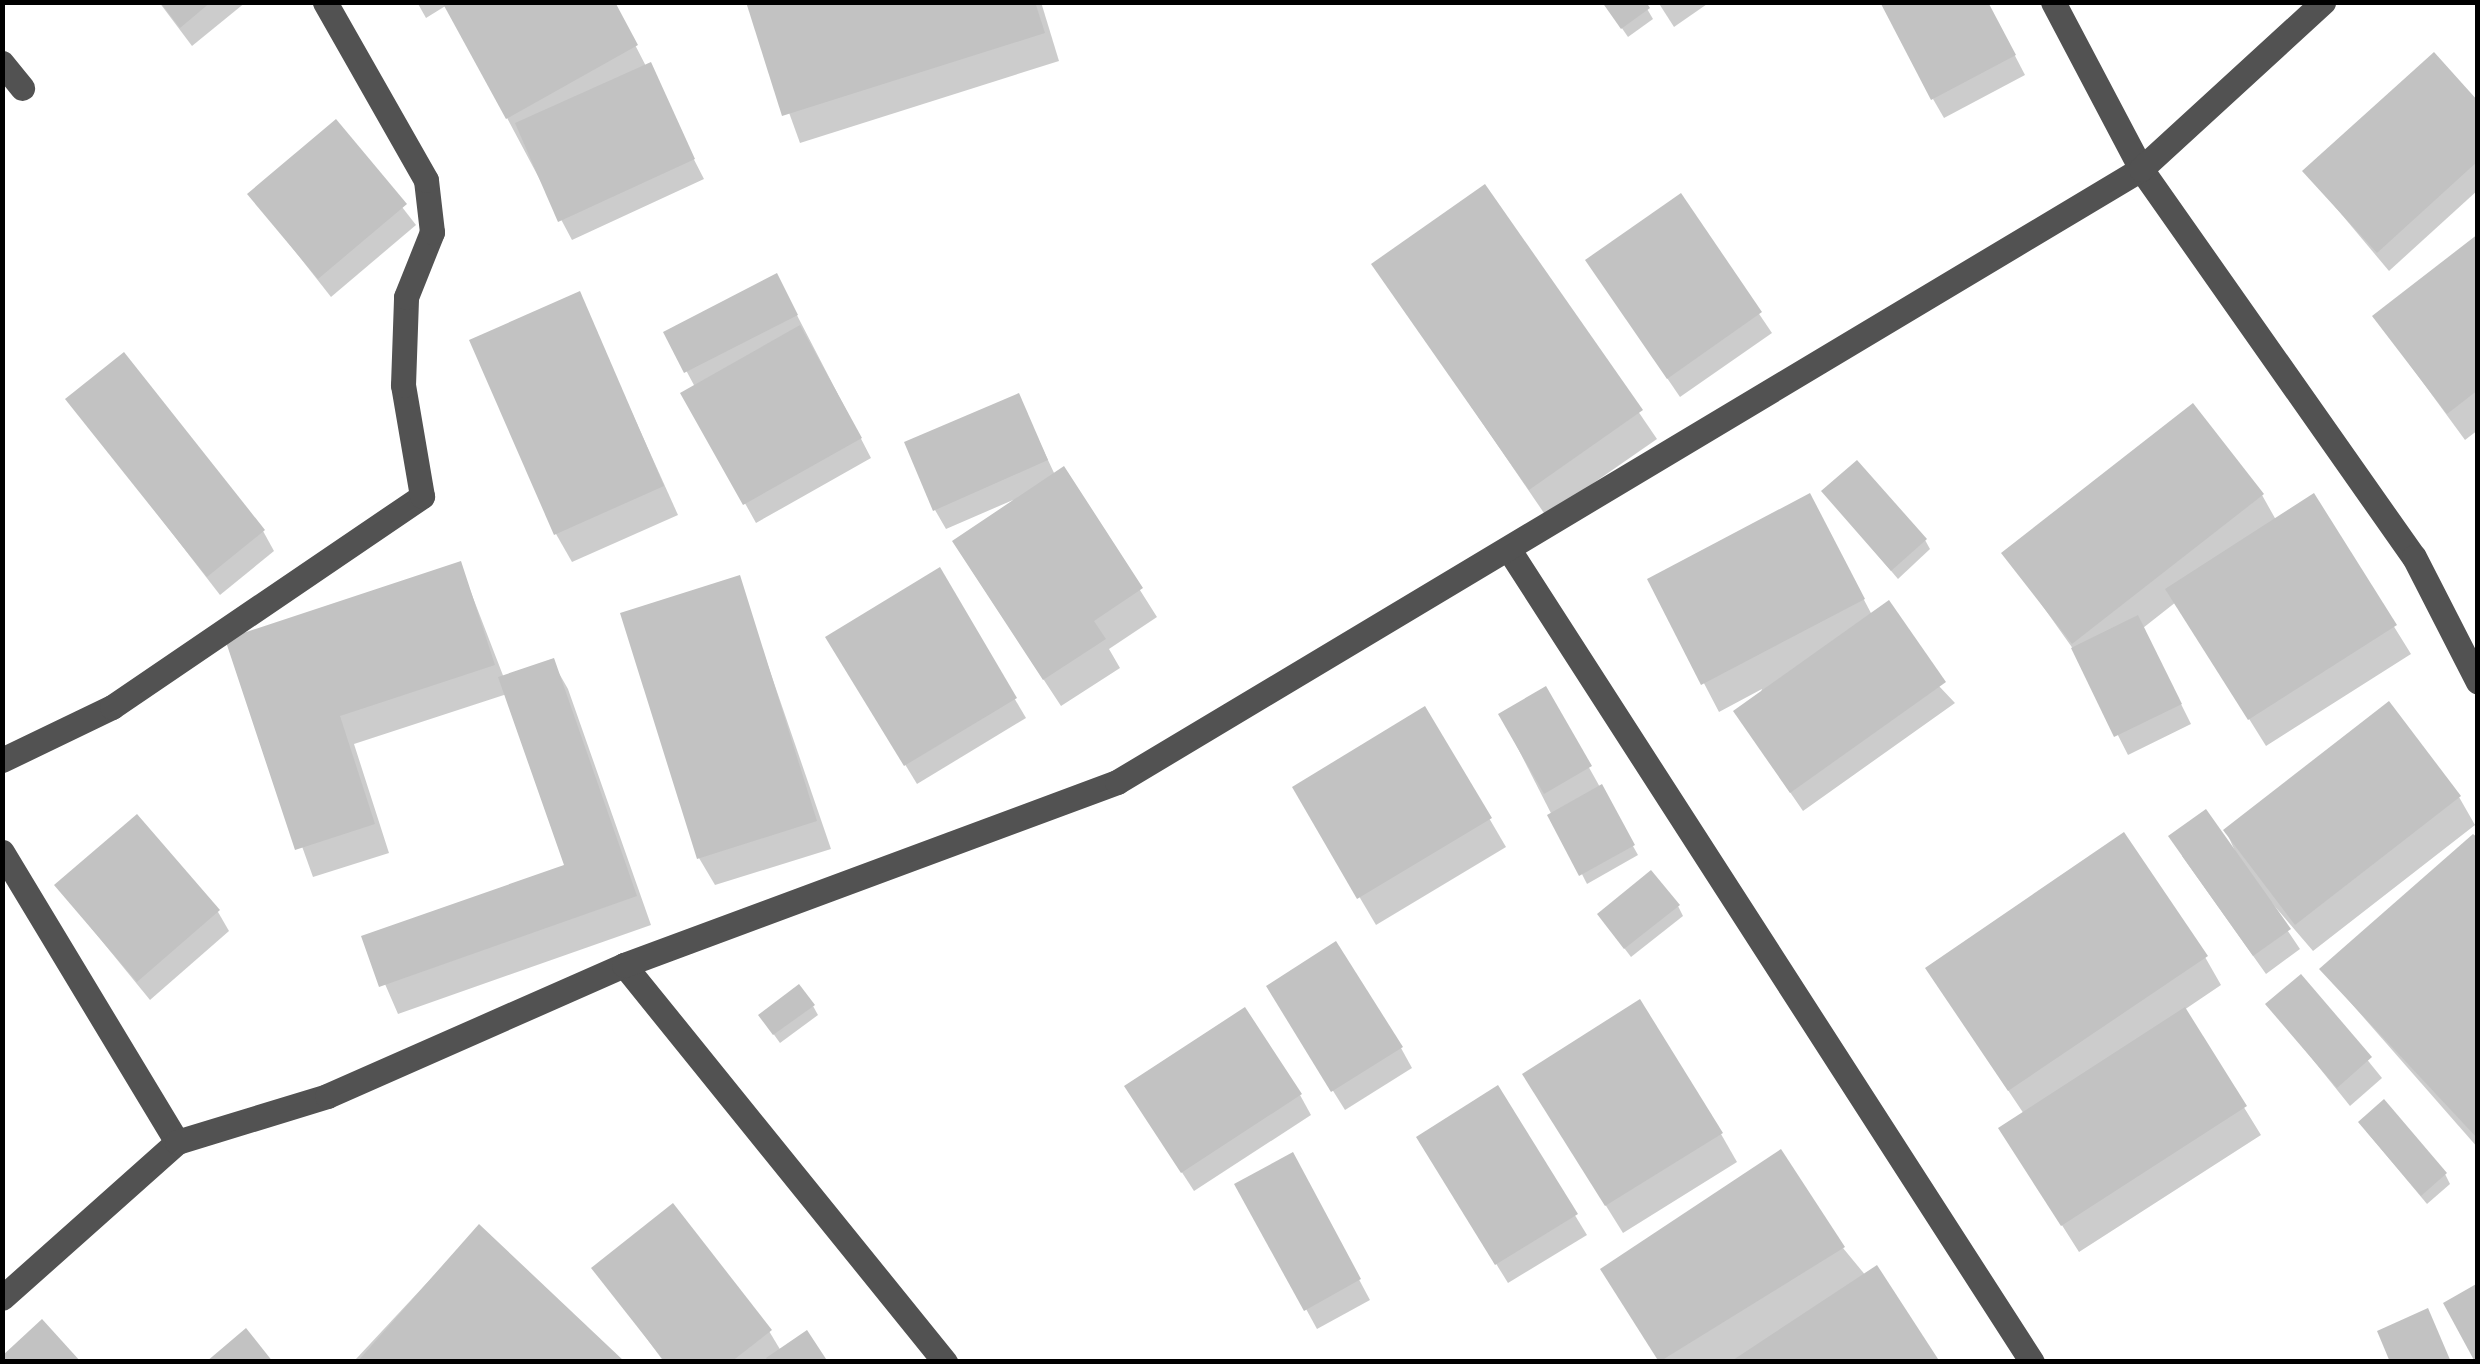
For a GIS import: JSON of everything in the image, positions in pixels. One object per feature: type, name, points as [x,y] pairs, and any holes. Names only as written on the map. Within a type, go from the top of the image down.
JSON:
[{"type":"street","points":[[2,760],[112,707],[422,496],[404,385],[406,296],[432,232],[426,180],[326,2]]},
{"type":"street","points":[[2053,2],[2141,169],[2414,557],[2478,682]]},
{"type":"street","points":[[2,1298],[177,1142],[327,1096],[624,965],[1117,782],[1511,553],[2141,169],[2323,2]]},
{"type":"street","points":[[2,63],[22,88]]},
{"type":"street","points":[[1511,553],[2032,1362]]},
{"type":"street","points":[[2,852],[177,1142]]},
{"type":"street","points":[[624,965],[945,1362]]},
{"type":"building","points":[[160,2],[211,2],[180,28]]},
{"type":"building","points":[[442,2],[615,2],[638,45],[506,119]]},
{"type":"building","points":[[746,2],[1035,2],[1045,33],[782,116]]},
{"type":"building","points":[[1602,2],[1646,2],[1650,8],[1621,29]]},
{"type":"building","points":[[1880,2],[1988,2],[2016,55],[1931,100]]},
{"type":"building","points":[[2434,52],[2478,101],[2478,161],[2377,253],[2302,171]]},
{"type":"building","points":[[651,62],[695,159],[558,222],[515,123]]},
{"type":"building","points":[[336,119],[407,204],[318,279],[247,194]]},
{"type":"building","points":[[1485,184],[1643,410],[1529,490],[1371,264]]},
{"type":"building","points":[[1681,193],[1762,312],[1667,379],[1585,260]]},
{"type":"building","points":[[2478,234],[2478,390],[2447,414],[2372,316]]},
{"type":"building","points":[[777,273],[798,315],[684,373],[663,332]]},
{"type":"building","points":[[580,291],[664,486],[554,535],[469,340]]},
{"type":"building","points":[[800,325],[862,438],[743,505],[680,393]]},
{"type":"building","points":[[124,352],[265,530],[207,577],[65,399]]},
{"type":"building","points":[[1019,393],[1048,460],[933,511],[904,442]]},
{"type":"building","points":[[2193,403],[2264,494],[2072,644],[2001,553]]},
{"type":"building","points":[[1857,460],[1927,539],[1891,571],[1821,491]]},
{"type":"building","points":[[1064,466],[1143,588],[1094,621],[1106,639],[1043,680],[952,541]]},
{"type":"building","points":[[1810,493],[1865,599],[1701,685],[1647,579]]},
{"type":"building","points":[[2314,493],[2397,625],[2248,720],[2165,589]]},
{"type":"building","points":[[461,561],[495,665],[340,716],[375,824],[295,850],[225,639]]},
{"type":"building","points":[[940,567],[1017,698],[904,766],[825,637]]},
{"type":"building","points":[[740,575],[817,821],[697,859],[620,613]]},
{"type":"building","points":[[1889,600],[1946,682],[1790,793],[1733,711]]},
{"type":"building","points":[[2138,615],[2182,704],[2114,737],[2071,648]]},
{"type":"building","points":[[554,658],[637,896],[379,987],[361,936],[564,865],[498,677]]},
{"type":"building","points":[[1546,686],[1592,766],[1544,794],[1498,714]]},
{"type":"building","points":[[2389,701],[2461,796],[2295,925],[2223,830]]},
{"type":"building","points":[[1425,706],[1492,818],[1357,899],[1292,787]]},
{"type":"building","points":[[1602,784],[1635,845],[1579,876],[1547,815]]},
{"type":"building","points":[[2206,809],[2291,929],[2253,956],[2168,836]]},
{"type":"building","points":[[137,814],[220,910],[137,982],[54,885]]},
{"type":"building","points":[[2124,832],[2208,956],[2008,1091],[1925,968]]},
{"type":"building","points":[[2473,834],[2478,838],[2478,1139],[2319,969]]},
{"type":"building","points":[[1651,870],[1680,905],[1624,949],[1597,914]]},
{"type":"building","points":[[1336,941],[1403,1047],[1331,1092],[1266,986]]},
{"type":"building","points":[[2301,974],[2372,1057],[2337,1088],[2265,1004]]},
{"type":"building","points":[[799,984],[815,1005],[773,1035],[758,1015]]},
{"type":"building","points":[[1640,999],[1723,1133],[1605,1206],[1522,1074]]},
{"type":"building","points":[[1245,1007],[1302,1094],[1181,1173],[1124,1086]]},
{"type":"building","points":[[2185,1007],[2247,1106],[2061,1226],[1998,1128]]},
{"type":"building","points":[[1498,1085],[1578,1214],[1495,1265],[1416,1137]]},
{"type":"building","points":[[2384,1099],[2447,1173],[2421,1196],[2358,1122]]},
{"type":"building","points":[[1781,1149],[1845,1247],[1659,1362],[1600,1269]]},
{"type":"building","points":[[1293,1152],[1361,1279],[1304,1311],[1234,1184]]},
{"type":"building","points":[[673,1203],[772,1330],[731,1362],[665,1362],[591,1268]]},
{"type":"building","points":[[479,1224],[625,1362],[357,1362]]},
{"type":"building","points":[[1877,1265],[1940,1362],[1730,1362]]},
{"type":"building","points":[[2478,1283],[2478,1362],[2475,1362],[2443,1303]]},
{"type":"building","points":[[2428,1308],[2451,1362],[2390,1362],[2377,1331]]},
{"type":"building","points":[[42,1319],[81,1362],[2,1362],[2,1356]]},
{"type":"building","points":[[246,1328],[273,1362],[206,1362]]},
{"type":"building","points":[[807,1330],[828,1362],[768,1362],[766,1358]]}]
